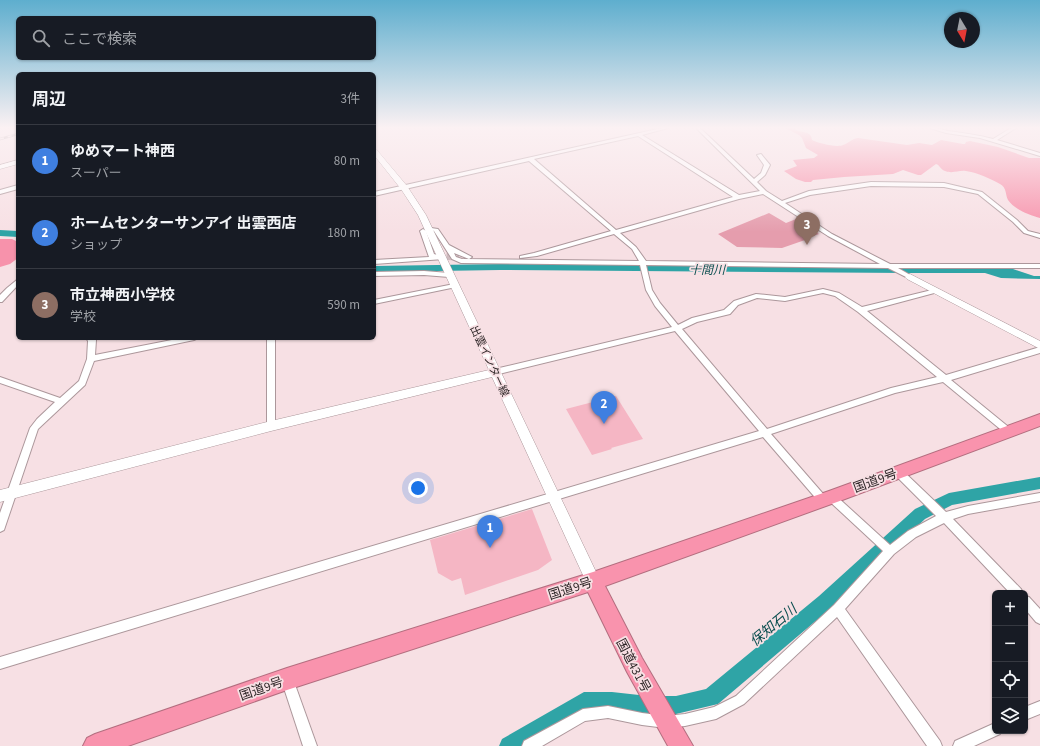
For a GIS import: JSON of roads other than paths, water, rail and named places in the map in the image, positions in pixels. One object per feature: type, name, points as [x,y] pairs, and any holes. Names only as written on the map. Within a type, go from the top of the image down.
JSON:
[{"type":"highway","name":"国道9号","points":[[95,746],[287,679],[593,581],[1040,420]]},
{"type":"highway","name":"国道431号","points":[[593,581],[614,628],[649,694],[681,746]]},
{"type":"main road","points":[[0,167],[15,163]]},
{"type":"main road","name":"出雲インター線","points":[[384,163],[404,188],[422,215],[440,259],[451,278],[593,581]]},
{"type":"main road","points":[[910,277],[1040,345]]},
{"type":"main road","points":[[6,494],[271,426],[495,372]]},
{"type":"street","points":[[376,194],[513,163]]},
{"type":"street","points":[[534,163],[634,248],[643,263],[649,290],[657,304],[765,433],[826,498],[890,551]]},
{"type":"street","points":[[684,163],[738,197]]},
{"type":"street","points":[[733,163],[764,192],[830,235],[910,277]]},
{"type":"street","points":[[753,182],[762,174],[767,165],[765,163]]},
{"type":"street","points":[[781,203],[809,193],[871,184],[944,185],[977,192],[1015,221],[1026,232],[1040,236]]},
{"type":"street","points":[[0,192],[16,188]]},
{"type":"street","points":[[459,257],[531,256],[738,197],[764,192]]},
{"type":"street","points":[[432,229],[436,230],[454,258],[461,261],[890,267],[1040,266]]},
{"type":"street","points":[[423,231],[432,256],[440,259]]},
{"type":"street","points":[[446,245],[460,254],[469,257]]},
{"type":"street","points":[[376,262],[440,259]]},
{"type":"street","points":[[376,274],[424,273],[451,278]]},
{"type":"street","points":[[376,301],[451,278]]},
{"type":"street","points":[[0,300],[16,283]]},
{"type":"street","points":[[495,372],[677,328],[694,320],[727,312],[736,303],[756,296],[785,299],[823,291],[837,294],[861,310],[1008,431]]},
{"type":"street","points":[[861,310],[936,291]]},
{"type":"street","points":[[0,527],[6,494],[34,428],[40,420],[82,383],[91,359],[92,340]]},
{"type":"street","points":[[91,359],[184,340]]},
{"type":"street","points":[[270,340],[271,426]]},
{"type":"street","points":[[0,663],[555,498],[765,433],[894,390],[943,379],[1040,350]]},
{"type":"street","points":[[0,380],[61,401]]},
{"type":"street","points":[[898,472],[938,512],[945,517],[1014,590]]},
{"type":"street","points":[[529,746],[583,715],[608,712],[642,719],[664,718],[685,720],[716,713],[740,700],[838,609],[890,551],[912,534],[945,517],[978,507],[1040,498]]},
{"type":"street","points":[[1028,605],[1040,618]]},
{"type":"street","points":[[838,609],[935,746]]},
{"type":"street","points":[[287,679],[310,746]]},
{"type":"street","points":[[1028,713],[1040,707]]},
{"type":"street","points":[[960,746],[992,730]]},
{"type":"water","points":[[895,269],[1013,269],[1034,276],[1040,276],[1040,279],[1001,278],[985,273],[903,273]]},
{"type":"waterway","name":"十間川","points":[[0,233],[16,234]]},
{"type":"waterway","name":"十間川","points":[[376,269],[500,267],[907,270]]},
{"type":"waterway","name":"保知石川","points":[[509,746],[584,701],[612,701],[648,705],[676,705],[711,697],[825,602],[920,514],[949,499],[1040,483]]},
{"type":"tunnel","points":[[436,256],[459,257]]},
{"type":"place","name":"市立神西小学校","points":[[807,245]]},
{"type":"place","name":"ホームセンターサンアイ 出雲西店","points":[[604,424]]},
{"type":"place","name":"ゆめマート神西","points":[[490,548]]}]
